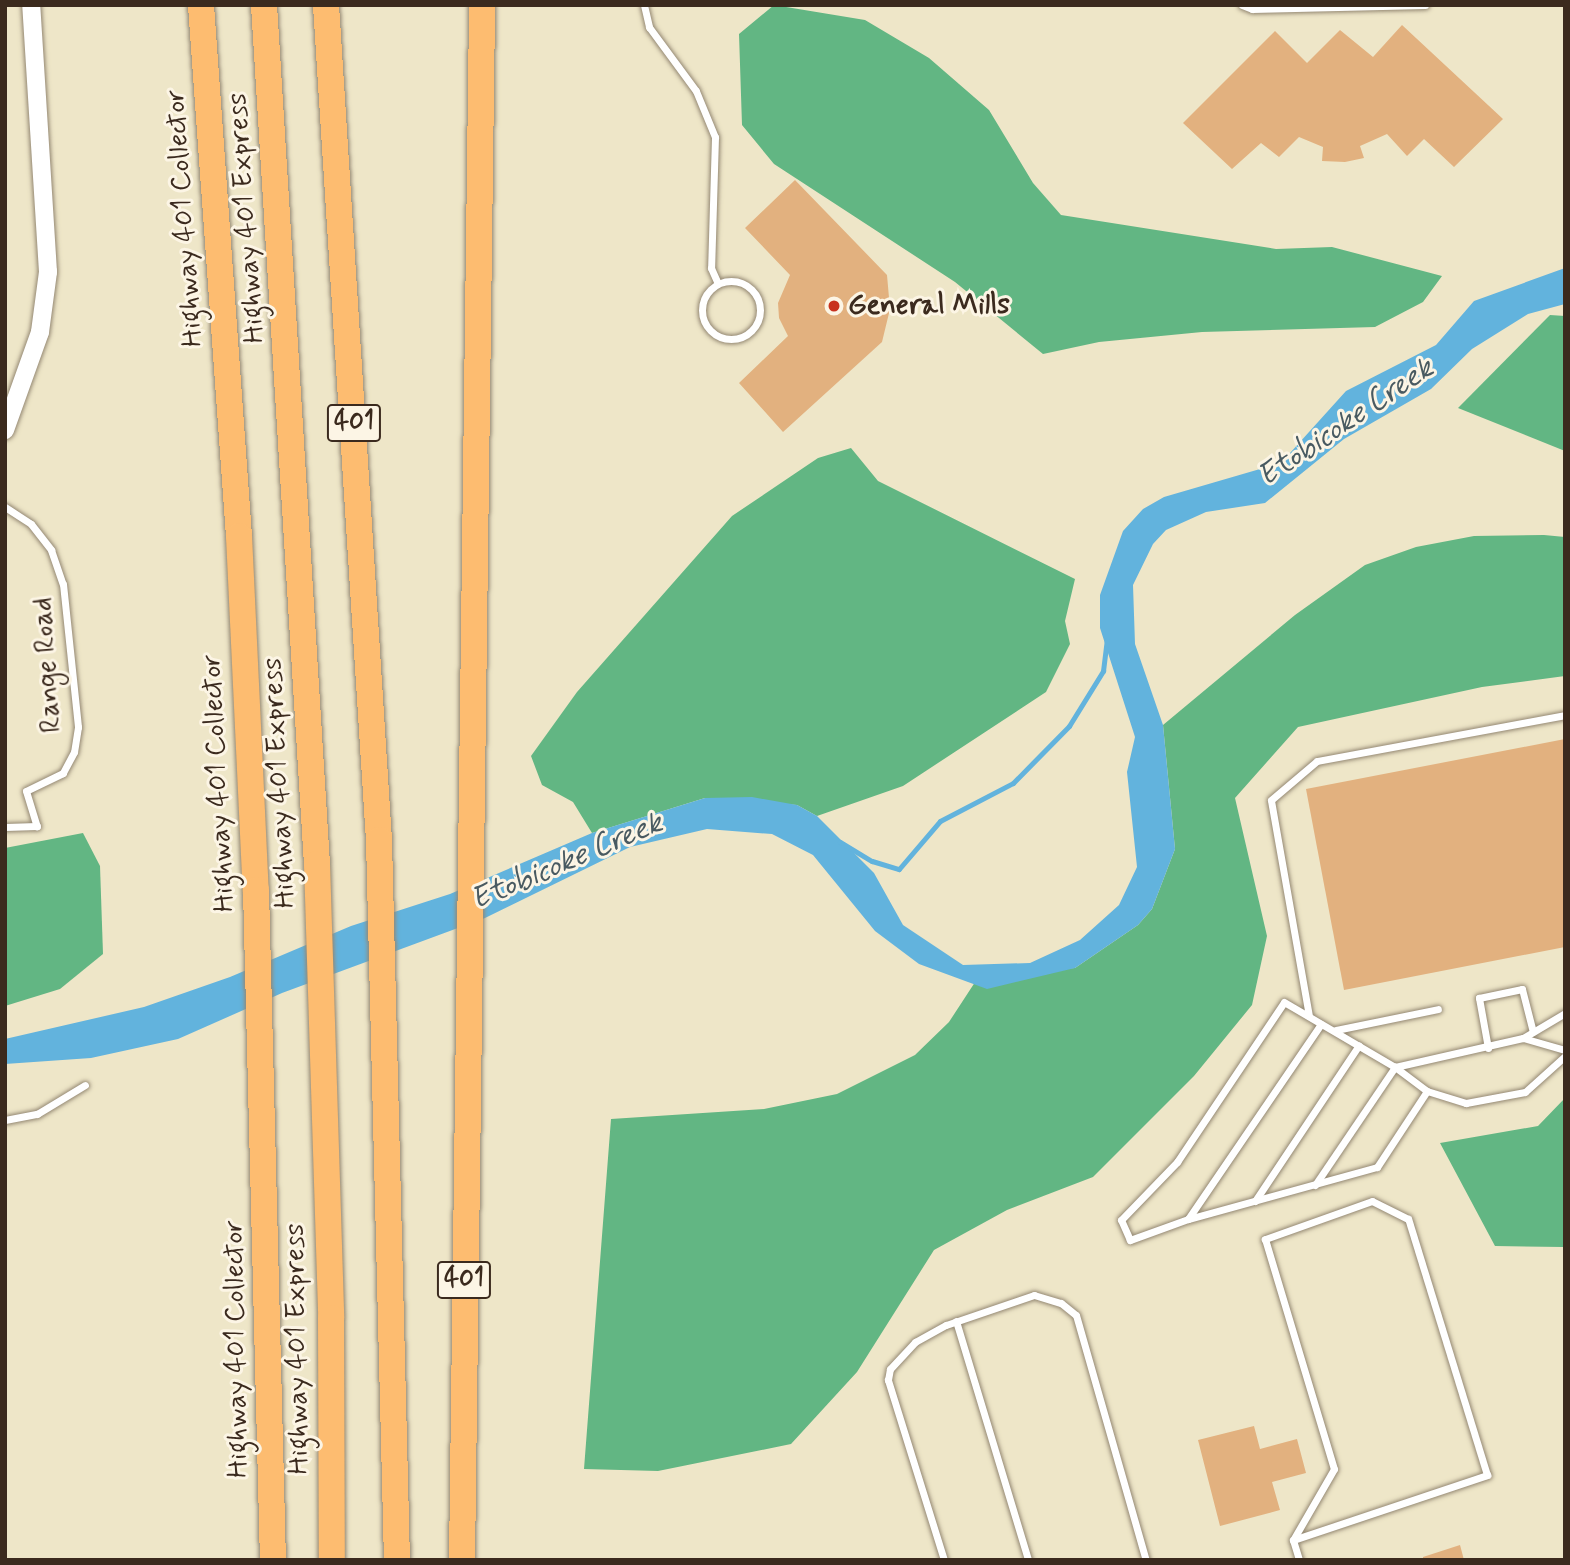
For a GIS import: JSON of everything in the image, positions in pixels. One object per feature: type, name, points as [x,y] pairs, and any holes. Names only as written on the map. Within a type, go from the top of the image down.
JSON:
[{"type":"highway","name":"Highway 401 Collector","points":[[201,5],[239,536],[256,890],[273,1560]]},
{"type":"highway","name":"Highway 401 Express","points":[[264,5],[317,864],[331,1318],[332,1560]]},
{"type":"highway","name":"401","points":[[326,5],[379,840],[397,1560]]},
{"type":"highway","points":[[472,5],[479,102]]},
{"type":"highway","points":[[479,102],[482,5]]},
{"type":"highway","name":"401","points":[[461,1560],[468,802],[479,102]]},
{"type":"street","points":[[5,430],[40,332],[48,272],[31,5]]},
{"type":"lane","points":[[644,5],[649,27],[689,77],[714,134],[717,162],[711,268],[718,284]]},
{"type":"lane","points":[[1242,5],[1252,9],[1425,5]]},
{"type":"lane","points":[[737,281],[758,299],[759,317],[740,337],[721,337],[707,325],[705,298],[718,284],[737,281]]},
{"type":"lane","name":"Range Road","points":[[5,506],[31,524],[51,550],[64,584],[78,727],[74,752],[63,773],[26,791],[37,826],[5,827]]},
{"type":"lane","points":[[1309,1016],[1271,800],[1317,761],[1565,715]]},
{"type":"lane","points":[[1488,1048],[1479,998],[1522,989],[1533,1032]]},
{"type":"lane","points":[[1427,1091],[1377,1167],[1188,1219],[1130,1240],[1121,1220],[1177,1162],[1284,1002],[1395,1067],[1427,1091],[1466,1103],[1525,1092],[1565,1056]]},
{"type":"lane","points":[[1335,1031],[1438,1009]]},
{"type":"lane","points":[[1315,1185],[1395,1067],[1523,1038],[1565,1013]]},
{"type":"lane","points":[[1188,1219],[1321,1024]]},
{"type":"lane","points":[[1523,1038],[1565,1050]]},
{"type":"lane","points":[[1255,1201],[1359,1045]]},
{"type":"lane","points":[[5,1120],[37,1114],[85,1085]]},
{"type":"lane","points":[[1293,1540],[1488,1475],[1408,1219],[1372,1201],[1265,1239],[1334,1469],[1293,1540],[1299,1560]]},
{"type":"lane","points":[[944,1560],[888,1380],[897,1358],[956,1321],[1034,1295],[1061,1303],[1076,1315],[1146,1560]]},
{"type":"lane","points":[[956,1321],[1028,1560]]},
{"type":"green space","points":[[774,5],[865,20],[929,58],[989,110],[1033,183],[1061,215],[1276,249],[1332,247],[1442,276],[1423,302],[1375,327],[1202,332],[1099,342],[1043,354],[955,282],[774,164],[742,125],[739,34]]},
{"type":"green space","points":[[1550,315],[1565,316],[1565,451],[1458,408]]},
{"type":"green space","points":[[851,448],[878,481],[1075,579],[1065,621],[1070,644],[1046,692],[903,786],[817,816],[797,805],[705,798],[592,833],[573,802],[542,785],[531,756],[577,692],[732,516],[818,458]]},
{"type":"green space","points":[[1474,536],[1565,537],[1565,676],[1482,687],[1298,727],[1235,798],[1267,936],[1252,1005],[1194,1076],[1093,1177],[1007,1210],[934,1250],[857,1372],[791,1444],[658,1471],[584,1469],[611,1119],[764,1109],[837,1094],[915,1055],[949,1022],[981,973],[1075,968],[1138,925],[1152,909],[1175,849],[1163,725],[1295,615],[1365,565],[1416,547]]},
{"type":"green space","points":[[83,833],[100,866],[103,954],[60,989],[5,1006],[5,848]]},
{"type":"green space","points":[[1565,1098],[1565,1254],[1563,1247],[1495,1246],[1440,1143],[1538,1126]]},
{"type":"water","name":"Etobicoke Creek","points":[[1565,268],[1565,304],[1528,314],[1472,349],[1431,389],[1344,439],[1265,503],[1206,512],[1166,530],[1153,544],[1133,585],[1135,644],[1163,725],[1175,849],[1152,909],[1138,925],[1075,968],[987,989],[919,964],[875,931],[813,855],[772,834],[707,829],[630,847],[485,918],[282,993],[178,1039],[91,1058],[5,1064],[5,1039],[144,1007],[230,977],[351,926],[450,894],[592,833],[705,798],[752,797],[797,805],[817,816],[874,873],[903,925],[963,965],[1030,963],[1080,940],[1119,905],[1137,867],[1127,772],[1135,737],[1100,628],[1100,595],[1123,531],[1143,509],[1164,497],[1281,463],[1346,391],[1436,345],[1474,301]]},
{"type":"building","points":[[1402,25],[1503,119],[1454,167],[1424,139],[1407,156],[1387,134],[1360,146],[1364,158],[1345,162],[1322,161],[1323,147],[1299,137],[1279,157],[1261,143],[1232,169],[1183,123],[1275,31],[1307,63],[1340,30],[1373,57]]},
{"type":"building","name":"General Mills","points":[[795,180],[887,275],[890,309],[882,342],[783,432],[739,383],[788,336],[779,318],[778,303],[790,275],[745,228]]},
{"type":"building","points":[[1565,739],[1565,947],[1344,990],[1306,789]]},
{"type":"building","points":[[1254,1426],[1260,1449],[1297,1439],[1306,1473],[1272,1482],[1280,1510],[1220,1526],[1198,1440]]},
{"type":"building","points":[[1460,1545],[1464,1560],[1423,1560],[1423,1557]]},
{"type":"waterway","points":[[840,842],[872,861],[899,869],[940,821],[1013,783],[1069,726],[1103,671],[1107,640]]},
{"type":"place","name":"General Mills","points":[[834,306]]}]
